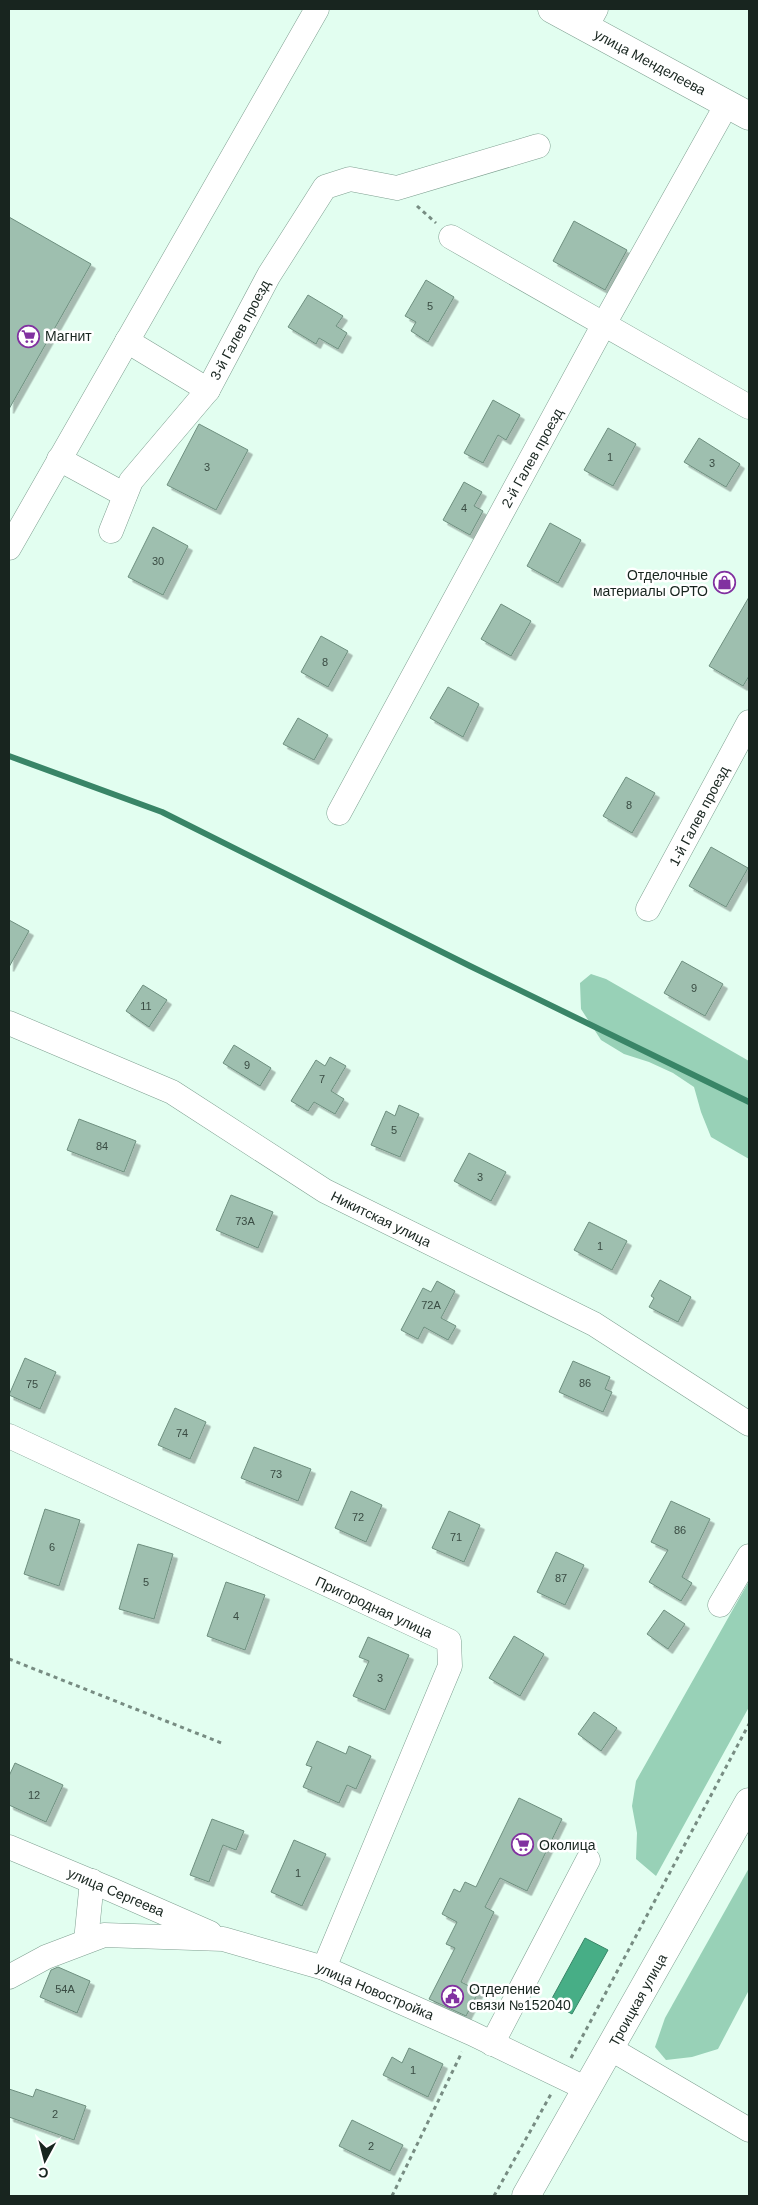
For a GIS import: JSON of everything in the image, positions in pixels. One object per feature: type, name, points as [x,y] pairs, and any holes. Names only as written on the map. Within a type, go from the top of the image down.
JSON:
[{"type":"main road","name":"улица Менделеева","points":[[552,9],[591,18],[738,110]]},
{"type":"main road","name":"Троицкая улица","points":[[526,2196],[611,2049],[749,1802]]},
{"type":"street","points":[[9,548],[317,9]]},
{"type":"street","name":"2-й Галев проезд","points":[[338,813],[604,324],[738,110]]},
{"type":"street","points":[[397,188],[538,146]]},
{"type":"street","name":"3-й Галев проезд","points":[[111,531],[131,480],[208,390],[269,275],[325,187],[350,179],[397,188]]},
{"type":"street","points":[[451,238],[749,407]]},
{"type":"street","points":[[127,341],[208,390]]},
{"type":"street","points":[[60,459],[125,495]]},
{"type":"street","name":"1-й Галев проезд","points":[[648,910],[749,722]]},
{"type":"street","name":"Никитская улица","points":[[9,1023],[172,1092],[325,1191],[594,1324],[749,1424]]},
{"type":"street","name":"Пригородная улица","points":[[9,1436],[449,1641],[450,1666],[324,1968]]},
{"type":"street","points":[[720,1605],[749,1556]]},
{"type":"street","name":"улица Сергеева","points":[[9,1847],[92,1881],[223,1939]]},
{"type":"street","points":[[492,2044],[588,1860]]},
{"type":"street","points":[[86,1941],[92,1881]]},
{"type":"street","name":"улица Новостройка","points":[[10,1977],[46,1957],[104,1935],[223,1939],[324,1968],[471,2033],[587,2090]]},
{"type":"street","points":[[611,2049],[749,2130]]},
{"type":"path","points":[[397,188],[451,238]]},
{"type":"path","points":[[9,1659],[224,1744]]},
{"type":"path","points":[[494,2196],[561,2077],[749,1724]]},
{"type":"path","points":[[392,2196],[471,2033]]},
{"type":"shaded area","points":[[591,974],[606,979],[749,1061],[749,1159],[711,1137],[694,1087],[673,1073],[649,1062],[624,1054],[601,1040],[581,1009],[580,983]]},
{"type":"shaded area","points":[[749,1581],[749,1707],[656,1876],[636,1859],[637,1833],[632,1806],[636,1781]]},
{"type":"shaded area","points":[[749,1868],[749,1990],[718,2049],[692,2057],[666,2060],[655,2047],[665,2018]]},
{"type":"shaded area","points":[[585,1938],[608,1950],[572,2014],[550,2002]]},
{"type":"building","name":"Магнит","points":[[9,217],[91,264],[9,409]]},
{"type":"building","points":[[574,221],[627,250],[605,290],[553,261]]},
{"type":"building","points":[[426,280],[454,297],[428,342],[411,331],[416,322],[405,316]]},
{"type":"building","points":[[308,295],[343,316],[336,326],[347,333],[338,349],[319,338],[316,344],[288,327]]},
{"type":"building","points":[[493,400],[520,415],[506,440],[498,435],[483,463],[464,453]]},
{"type":"building","points":[[199,424],[248,450],[216,510],[167,485]]},
{"type":"building","points":[[608,428],[636,444],[613,486],[584,470]]},
{"type":"building","points":[[699,438],[740,464],[726,487],[684,462]]},
{"type":"building","points":[[464,482],[482,492],[474,506],[483,511],[470,535],[443,520]]},
{"type":"building","points":[[550,523],[581,540],[558,583],[527,566]]},
{"type":"building","points":[[153,527],[188,546],[163,595],[128,577]]},
{"type":"building","points":[[749,597],[749,676],[743,686],[709,666]]},
{"type":"building","points":[[501,604],[531,621],[511,656],[481,639]]},
{"type":"building","points":[[321,636],[348,651],[328,687],[301,672]]},
{"type":"building","points":[[448,687],[479,704],[463,737],[430,718]]},
{"type":"building","points":[[298,718],[328,735],[314,760],[283,744]]},
{"type":"building","points":[[626,777],[655,793],[632,833],[603,816]]},
{"type":"building","points":[[711,847],[748,868],[726,907],[689,886]]},
{"type":"building","points":[[9,920],[29,931],[9,967]]},
{"type":"building","points":[[682,961],[723,984],[705,1016],[664,993]]},
{"type":"building","points":[[143,985],[167,1000],[149,1027],[126,1011]]},
{"type":"building","points":[[234,1045],[271,1068],[260,1086],[223,1063]]},
{"type":"building","points":[[330,1057],[346,1066],[331,1091],[344,1099],[335,1114],[314,1102],[308,1111],[291,1101],[316,1060],[325,1066]]},
{"type":"building","points":[[399,1105],[419,1114],[400,1157],[371,1145],[386,1111],[395,1116]]},
{"type":"building","points":[[79,1119],[136,1141],[124,1172],[67,1150]]},
{"type":"building","points":[[469,1153],[506,1172],[491,1201],[454,1181]]},
{"type":"building","points":[[231,1195],[273,1212],[258,1248],[216,1230]]},
{"type":"building","points":[[589,1222],[627,1241],[612,1270],[574,1250]]},
{"type":"building","points":[[660,1280],[691,1297],[678,1322],[649,1307],[654,1298],[651,1296]]},
{"type":"building","points":[[437,1281],[455,1291],[441,1318],[456,1326],[448,1340],[424,1327],[418,1339],[401,1330],[423,1288],[431,1292]]},
{"type":"building","points":[[25,1358],[56,1372],[40,1409],[9,1395]]},
{"type":"building","points":[[573,1361],[610,1377],[605,1389],[612,1392],[603,1412],[559,1392]]},
{"type":"building","points":[[175,1408],[206,1422],[190,1459],[158,1445]]},
{"type":"building","points":[[254,1447],[311,1469],[298,1501],[241,1478]]},
{"type":"building","points":[[351,1491],[382,1505],[366,1542],[335,1528]]},
{"type":"building","points":[[671,1501],[710,1519],[682,1577],[692,1583],[681,1601],[649,1582],[668,1550],[651,1542]]},
{"type":"building","points":[[45,1509],[80,1520],[59,1586],[24,1574]]},
{"type":"building","points":[[449,1511],[480,1525],[464,1562],[432,1548]]},
{"type":"building","points":[[138,1544],[173,1554],[154,1619],[119,1609]]},
{"type":"building","points":[[556,1552],[584,1565],[565,1605],[537,1592]]},
{"type":"building","points":[[226,1582],[265,1595],[245,1650],[207,1636]]},
{"type":"building","points":[[664,1610],[685,1624],[668,1649],[647,1634]]},
{"type":"building","points":[[514,1636],[544,1654],[520,1696],[489,1678]]},
{"type":"building","points":[[368,1637],[409,1655],[385,1710],[353,1696],[369,1661],[359,1657]]},
{"type":"building","points":[[594,1712],[617,1728],[601,1751],[578,1734]]},
{"type":"building","points":[[317,1741],[346,1754],[349,1746],[371,1756],[356,1789],[347,1785],[339,1803],[303,1787],[312,1767],[306,1765]]},
{"type":"building","points":[[15,1763],[63,1785],[46,1822],[9,1805],[9,1776]]},
{"type":"building","points":[[519,1798],[562,1819],[527,1891],[500,1878],[485,1907],[494,1912],[461,1982],[479,1991],[466,2016],[429,1999],[455,1948],[446,1944],[457,1922],[442,1914],[454,1889],[460,1892],[465,1882],[476,1887]]},
{"type":"building","points":[[212,1819],[244,1831],[236,1850],[223,1845],[209,1882],[190,1875]]},
{"type":"building","points":[[294,1840],[326,1854],[302,1906],[271,1892]]},
{"type":"building","points":[[58,1967],[90,1981],[77,2013],[40,1997],[51,1970]]},
{"type":"building","points":[[409,2048],[443,2064],[428,2097],[383,2075],[392,2057],[402,2063]]},
{"type":"building","points":[[9,2089],[33,2097],[36,2089],[86,2106],[74,2140],[9,2117]]},
{"type":"building","points":[[352,2120],[403,2145],[390,2171],[339,2146]]},
{"type":"waterway","points":[[9,756],[162,812],[470,966],[749,1102]]},
{"type":"place","name":"Магнит","points":[[29,336]]},
{"type":"place","name":"Отделочные материалы ОРТО","points":[[724,583]]},
{"type":"place","name":"Околица","points":[[523,1845]]},
{"type":"place","name":"Отделение связи №152040","points":[[453,1997]]}]
